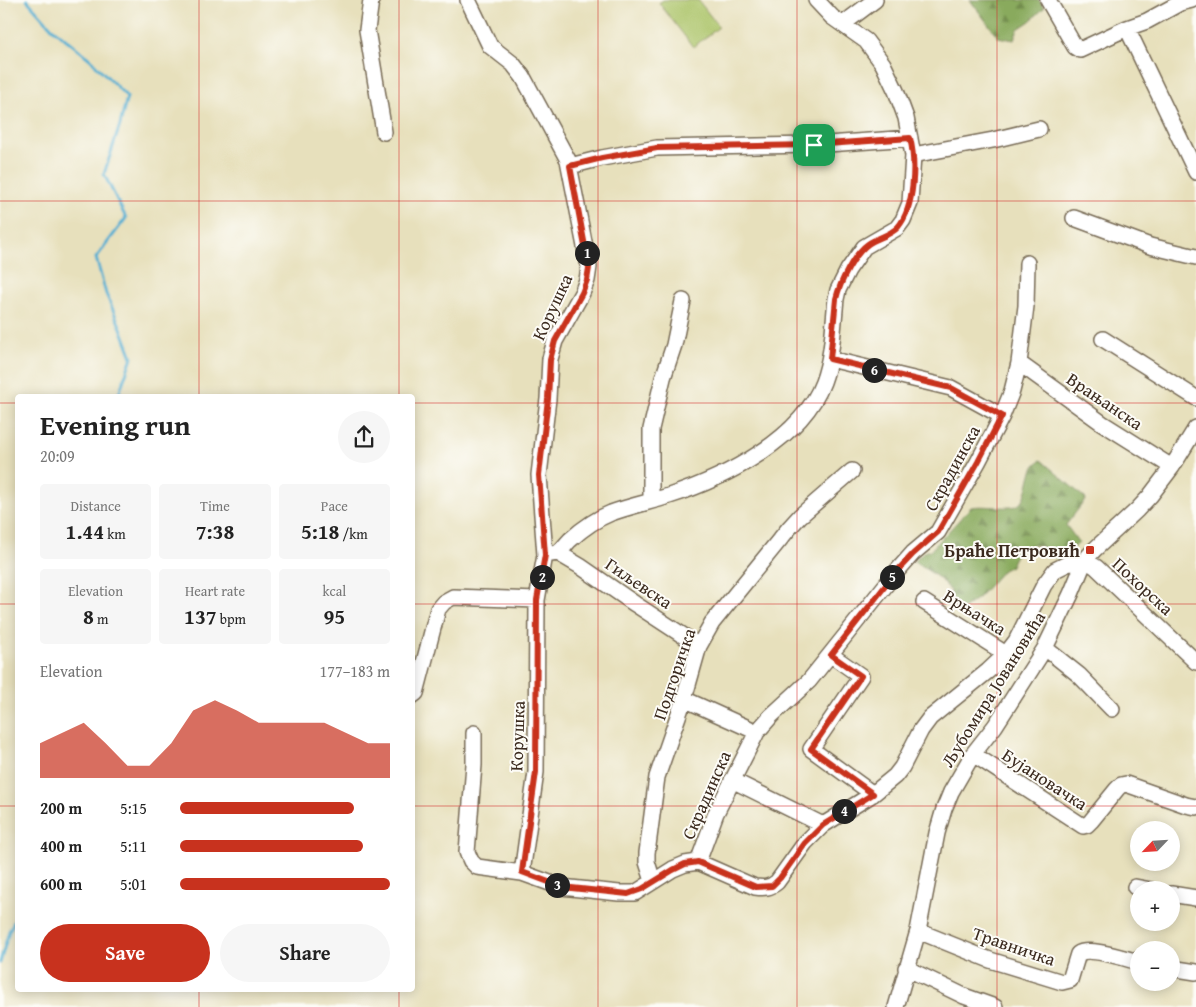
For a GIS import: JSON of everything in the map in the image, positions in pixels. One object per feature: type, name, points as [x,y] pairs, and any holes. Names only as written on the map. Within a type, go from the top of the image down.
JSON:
[{"type":"street","points":[[371,0],[367,30],[384,132]]},
{"type":"street","name":"Корушка","points":[[468,0],[490,46],[512,64],[533,93],[570,166],[589,268],[582,293],[555,341],[550,360],[548,399],[539,475],[552,554],[537,600],[536,772],[522,872]]},
{"type":"street","points":[[552,554],[587,526],[604,516],[698,485],[755,457],[774,444],[795,425],[813,403],[823,383],[830,359],[838,290],[848,270],[864,247],[897,228],[903,220],[910,203],[913,155],[906,118],[896,91],[883,64],[866,41],[832,17],[816,0]]},
{"type":"street","points":[[844,24],[875,0]]},
{"type":"street","points":[[1048,0],[1078,50],[1146,21],[1186,1],[1196,3]]},
{"type":"street","points":[[1127,28],[1196,172]]},
{"type":"street","points":[[913,155],[1039,129]]},
{"type":"street","points":[[570,166],[657,148],[814,145],[910,138]]},
{"type":"street","points":[[1074,218],[1150,246],[1196,257]]},
{"type":"street","name":"Скрадинска","points":[[698,862],[716,813],[757,732],[771,716],[809,681],[897,571],[938,532],[974,470],[1002,416],[1012,390],[1019,363],[1026,306],[1027,263]]},
{"type":"street","points":[[651,501],[652,429],[663,378],[674,345],[682,301]]},
{"type":"street","points":[[1103,339],[1196,398]]},
{"type":"street","points":[[830,359],[951,388],[1002,416]]},
{"type":"street","name":"Врањанска","points":[[1019,363],[1102,424],[1172,467]]},
{"type":"street","name":"Љубомира Јовановића","points":[[896,1007],[918,931],[937,833],[951,792],[973,754],[995,726],[1045,648],[1072,594],[1085,560],[1137,510],[1172,467],[1196,428]]},
{"type":"street","name":"Подгоричка","points":[[653,881],[647,862],[647,853],[656,777],[684,699],[699,646],[712,623],[790,527],[852,470]]},
{"type":"street","name":"Гиљевска","points":[[552,554],[580,566],[699,646]]},
{"type":"street","points":[[474,733],[474,765],[467,852],[471,861],[477,867],[522,872],[562,887],[619,893],[635,892],[685,864],[698,862],[756,887],[772,886],[805,843],[823,825],[887,784],[902,767],[921,730],[930,718],[1006,654],[1024,628],[1044,585],[1051,575],[1067,564],[1085,560]]},
{"type":"street","name":"Похорска","points":[[1085,560],[1096,568],[1196,662]]},
{"type":"street","points":[[415,694],[438,609],[444,602],[453,597],[537,600]]},
{"type":"street","name":"Врњачка","points":[[924,602],[1006,654]]},
{"type":"street","points":[[1045,648],[1079,674],[1112,709]]},
{"type":"street","points":[[831,655],[861,676],[811,749],[873,794]]},
{"type":"street","points":[[684,699],[757,732]]},
{"type":"street","name":"Бујановачка","points":[[973,754],[1083,826],[1092,821],[1121,785],[1126,784],[1196,807]]},
{"type":"street","points":[[732,780],[823,825]]},
{"type":"street","points":[[1180,895],[1196,898]]},
{"type":"street","name":"Травничка","points":[[918,931],[990,960],[1062,982],[1070,980],[1078,954],[1084,950],[1130,960]]},
{"type":"street","points":[[906,968],[964,996],[995,1007]]},
{"type":"street","points":[[1180,969],[1196,972]]},
{"type":"green space","points":[[663,0],[698,0],[719,27],[693,47],[659,3]]},
{"type":"green space","points":[[970,0],[1039,0],[1044,8],[1018,29],[1014,40],[998,37]]},
{"type":"green space","points":[[1041,460],[1086,499],[1066,525],[1079,543],[1058,560],[1042,547],[1036,545],[1026,546],[1016,556],[1011,566],[1003,570],[979,597],[959,612],[944,602],[951,592],[939,578],[914,561],[924,552],[931,550],[971,507],[1017,506],[1024,497],[1036,464]]},
{"type":"waterway","points":[[27,0],[52,28],[90,59],[127,97],[104,174],[126,218],[96,258],[106,294],[132,357],[119,394]]},
{"type":"waterway","points":[[0,963],[9,931],[15,920]]},
{"type":"place","name":"Браће Петровић","points":[[1090,550]]},
{"type":"route","points":[[910,138],[913,155],[910,203],[903,220],[890,233],[864,247],[848,270],[838,290],[830,359],[951,388],[1002,416],[938,532],[897,571],[831,655],[861,676],[811,749],[873,794],[823,825],[810,837],[772,886],[756,887],[725,876],[698,862],[685,864],[663,875],[642,889],[628,894],[562,887],[522,872],[536,772],[537,600],[544,570],[545,555],[539,475],[548,399],[550,360],[555,341],[582,293],[589,268],[570,166],[657,148],[814,145],[910,138]]}]
